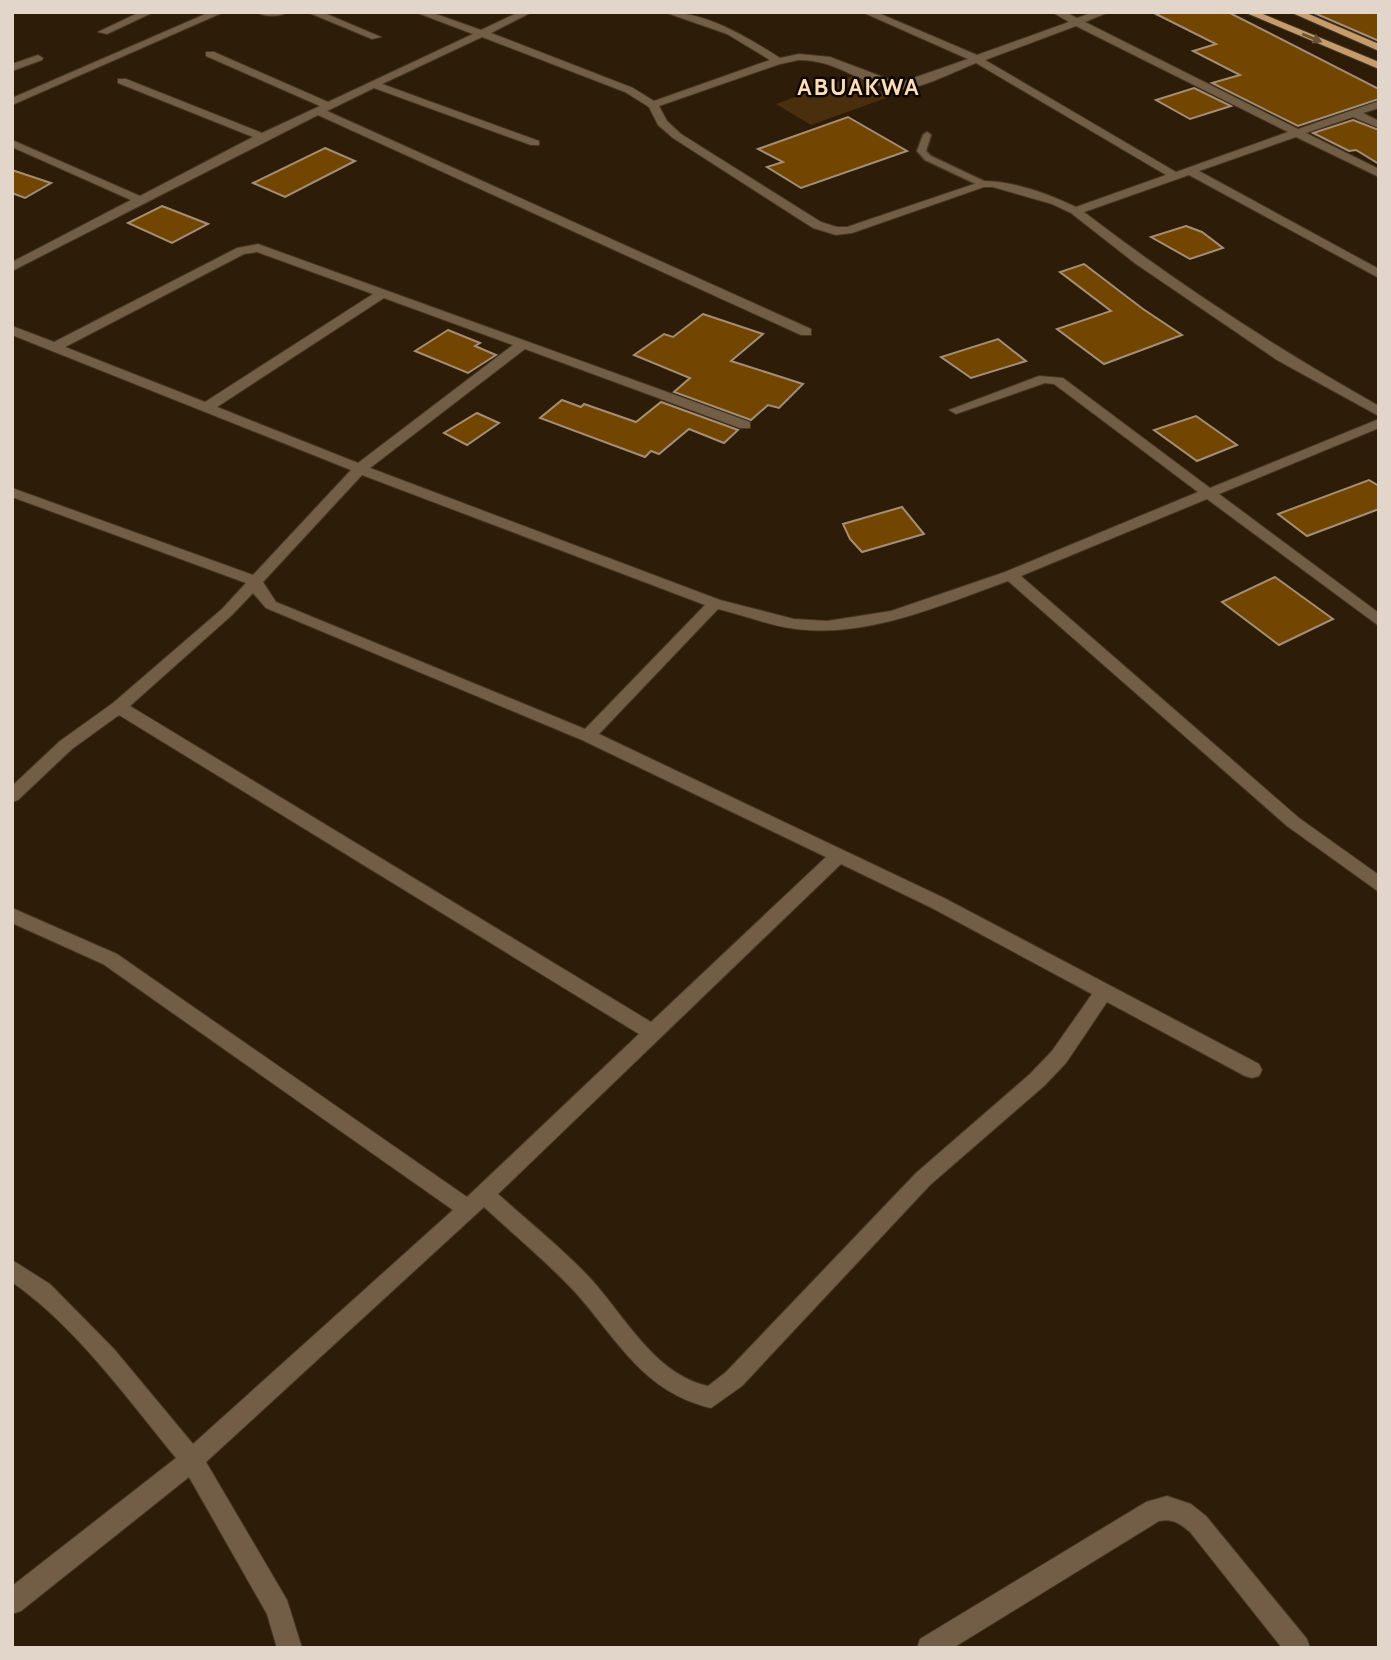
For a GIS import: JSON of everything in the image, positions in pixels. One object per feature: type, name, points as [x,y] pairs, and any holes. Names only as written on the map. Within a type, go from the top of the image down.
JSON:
[{"type":"main road","points":[[1249,12],[1379,66]]},
{"type":"main road","points":[[1294,12],[1379,48]]},
{"type":"street","points":[[103,32],[149,12]]},
{"type":"street","points":[[12,102],[219,12]]},
{"type":"street","points":[[261,12],[283,12]]},
{"type":"street","points":[[312,12],[376,37]]},
{"type":"street","points":[[420,12],[629,90],[653,105],[662,122],[677,136],[827,229],[848,230],[983,184],[1028,193],[1076,211],[1201,304],[1282,357],[1379,412]]},
{"type":"street","points":[[12,267],[261,137],[527,12]]},
{"type":"street","points":[[669,12],[731,32],[778,61]]},
{"type":"street","points":[[867,12],[977,59],[1174,175]]},
{"type":"street","points":[[1057,12],[1379,174]]},
{"type":"street","points":[[653,105],[800,55],[820,56],[900,86],[1104,12]]},
{"type":"street","points":[[210,54],[806,332]]},
{"type":"street","points":[[12,68],[38,58]]},
{"type":"street","points":[[122,81],[261,137]]},
{"type":"street","points":[[374,85],[536,143]]},
{"type":"street","points":[[1076,211],[1379,104]]},
{"type":"street","points":[[1353,113],[1379,125]]},
{"type":"street","points":[[12,143],[140,200]]},
{"type":"street","points":[[1188,170],[1379,274]]},
{"type":"street","points":[[57,346],[241,251],[265,250],[745,425]]},
{"type":"street","points":[[206,408],[382,294]]},
{"type":"street","points":[[12,330],[360,470],[715,603],[794,624],[827,626],[893,616],[1010,575],[1379,423]]},
{"type":"street","points":[[12,796],[65,745],[119,707],[227,612],[360,470],[522,345]]},
{"type":"street","points":[[956,410],[1044,379],[1058,380],[1379,621]]},
{"type":"street","points":[[12,492],[255,581],[271,605],[588,736],[938,903],[1252,1070]]},
{"type":"street","points":[[12,510],[28,498]]},
{"type":"street","points":[[1010,575],[1293,822],[1379,885]]},
{"type":"street","points":[[588,736],[715,603]]},
{"type":"street","points":[[119,707],[653,1033]]},
{"type":"street","points":[[12,1602],[192,1460],[476,1202],[839,856]]},
{"type":"street","points":[[12,915],[110,959],[476,1202],[579,1283],[601,1306],[630,1345],[677,1386],[695,1396],[711,1397],[734,1379],[923,1179],[1037,1080],[1059,1056],[1104,992]]},
{"type":"street","points":[[12,1270],[42,1291],[106,1356],[192,1460],[278,1609],[290,1648]]},
{"type":"street","points":[[929,1648],[1154,1510],[1167,1506],[1182,1510],[1198,1524],[1298,1648]]},
{"type":"lane","points":[[927,135],[921,151],[928,158],[983,184]]},
{"type":"shaded area","points":[[856,75],[889,97],[811,125],[776,104]]},
{"type":"building","points":[[1152,12],[1228,12],[1379,89],[1379,99],[1298,126],[1212,83],[1240,75],[1193,51],[1216,44]]},
{"type":"building","points":[[1312,12],[1379,12],[1379,41]]},
{"type":"building","points":[[1194,88],[1231,106],[1190,119],[1156,100]]},
{"type":"building","points":[[848,117],[907,151],[801,188],[767,167],[783,162],[758,149]]},
{"type":"building","points":[[1353,120],[1379,130],[1379,164],[1356,150],[1349,151],[1313,133]]},
{"type":"building","points":[[325,148],[355,161],[285,197],[253,183]]},
{"type":"building","points":[[12,170],[51,183],[25,198],[12,193]]},
{"type":"building","points":[[162,206],[208,224],[172,243],[128,223]]},
{"type":"building","points":[[1186,226],[1202,232],[1223,248],[1190,259],[1151,237]]},
{"type":"building","points":[[1084,264],[1182,335],[1104,364],[1057,329],[1111,311],[1060,272]]},
{"type":"building","points":[[703,314],[763,334],[731,361],[803,384],[779,408],[768,405],[751,420],[674,392],[690,378],[634,355],[664,334],[673,337]]},
{"type":"building","points":[[448,330],[480,343],[475,346],[496,355],[468,373],[415,351]]},
{"type":"building","points":[[998,339],[1026,361],[971,378],[941,357]]},
{"type":"building","points":[[562,400],[581,407],[584,404],[636,422],[661,402],[738,430],[724,443],[689,429],[659,454],[651,451],[645,457],[540,418]]},
{"type":"building","points":[[477,413],[499,423],[467,445],[444,433]]},
{"type":"building","points":[[1196,416],[1237,445],[1197,461],[1154,430]]},
{"type":"building","points":[[1369,480],[1379,486],[1379,509],[1307,536],[1278,514]]},
{"type":"building","points":[[902,507],[924,534],[862,552],[850,539],[843,524]]},
{"type":"building","points":[[1275,577],[1333,619],[1279,645],[1222,602]]},
{"type":"district","name":"ABUAKWA","points":[[859,87]]}]
